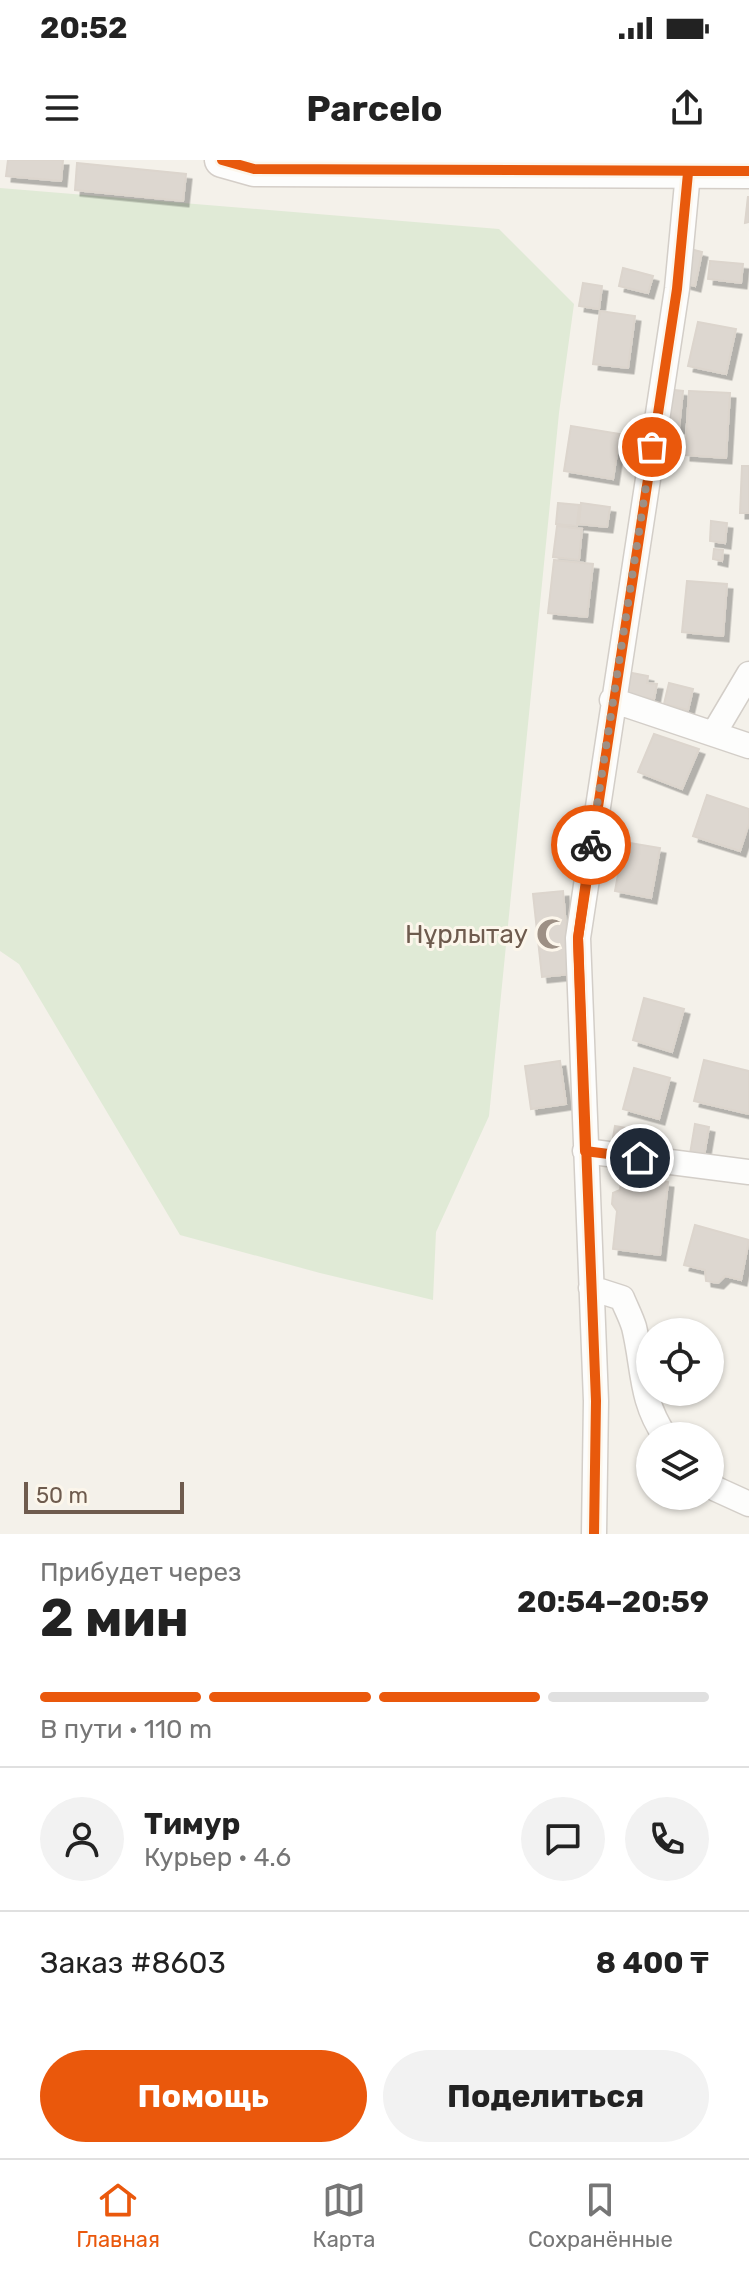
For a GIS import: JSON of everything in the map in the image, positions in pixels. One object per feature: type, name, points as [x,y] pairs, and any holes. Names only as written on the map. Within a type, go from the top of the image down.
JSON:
[{"type":"street","points":[[222,160],[254,169],[749,171]]},
{"type":"street","points":[[594,1534],[596,1401],[578,938],[677,289],[688,173]]},
{"type":"street","points":[[714,733],[749,674]]},
{"type":"street","points":[[612,700],[749,746]]},
{"type":"street","points":[[585,1151],[749,1172]]},
{"type":"street","points":[[591,1288],[622,1298],[634,1326],[641,1373],[655,1422]]},
{"type":"street","points":[[724,1493],[749,1504]]},
{"type":"green space","points":[[0,188],[499,229],[574,304],[559,413],[489,1116],[436,1232],[433,1300],[180,1235],[19,964],[0,951]]},
{"type":"building","points":[[8,160],[63,160],[61,181],[6,176]]},
{"type":"building","points":[[77,163],[186,174],[183,201],[75,190]]},
{"type":"building","points":[[748,196],[749,222],[745,223]]},
{"type":"building","points":[[690,249],[702,252],[695,286],[684,283]]},
{"type":"building","points":[[710,261],[743,264],[741,283],[708,279]]},
{"type":"building","points":[[623,268],[653,276],[648,293],[619,286]]},
{"type":"building","points":[[583,283],[602,286],[599,309],[579,306]]},
{"type":"building","points":[[600,311],[635,316],[628,368],[593,364]]},
{"type":"building","points":[[698,322],[736,329],[726,374],[688,366]]},
{"type":"building","points":[[664,389],[683,391],[679,428],[661,426]]},
{"type":"building","points":[[689,391],[730,393],[726,458],[685,455]]},
{"type":"building","points":[[571,426],[620,434],[613,479],[564,471]]},
{"type":"building","points":[[742,466],[749,466],[749,513],[740,513]]},
{"type":"building","points":[[558,503],[579,505],[577,526],[556,524]]},
{"type":"building","points":[[581,503],[610,507],[607,527],[579,524]]},
{"type":"building","points":[[711,521],[727,523],[725,543],[710,541]]},
{"type":"building","points":[[557,526],[582,529],[579,560],[553,557]]},
{"type":"building","points":[[714,549],[723,550],[722,561],[713,559]]},
{"type":"building","points":[[554,560],[593,564],[587,617],[548,613]]},
{"type":"building","points":[[687,581],[727,584],[723,636],[682,632]]},
{"type":"building","points":[[627,672],[648,676],[647,683],[657,684],[654,699],[623,694]]},
{"type":"building","points":[[669,683],[693,689],[688,710],[664,704]]},
{"type":"building","points":[[654,734],[699,749],[682,789],[638,772]]},
{"type":"building","points":[[707,795],[749,809],[749,823],[740,851],[693,836]]},
{"type":"building","points":[[624,842],[660,848],[651,898],[615,891]]},
{"type":"building","name":"Нұрлытау","points":[[563,891],[570,974],[542,977],[533,894]]},
{"type":"building","points":[[644,998],[684,1009],[672,1052],[633,1040]]},
{"type":"building","points":[[704,1060],[749,1071],[749,1114],[694,1101]]},
{"type":"building","points":[[560,1061],[566,1104],[531,1109],[525,1066]]},
{"type":"building","points":[[634,1068],[670,1078],[659,1119],[623,1109]]},
{"type":"building","points":[[695,1124],[709,1127],[703,1162],[689,1160]]},
{"type":"building","points":[[615,1126],[632,1129],[629,1148],[612,1144]]},
{"type":"building","points":[[622,1176],[668,1182],[660,1255],[613,1249],[617,1211],[612,1204],[613,1193],[620,1190]]},
{"type":"building","points":[[695,1225],[749,1240],[741,1280],[725,1276],[718,1283],[706,1281],[705,1270],[684,1265]]},
{"type":"cycle path","points":[[222,160],[254,169],[749,171]]},
{"type":"cycle path","points":[[594,1534],[596,1401],[578,938],[677,289],[688,173]]},
{"type":"way so far","points":[[591,845],[652,447]]},
{"type":"place","name":"Нұрлытау","points":[[552,934]]},
{"type":"route","points":[[591,845],[578,938],[585,1151],[640,1158]]}]
